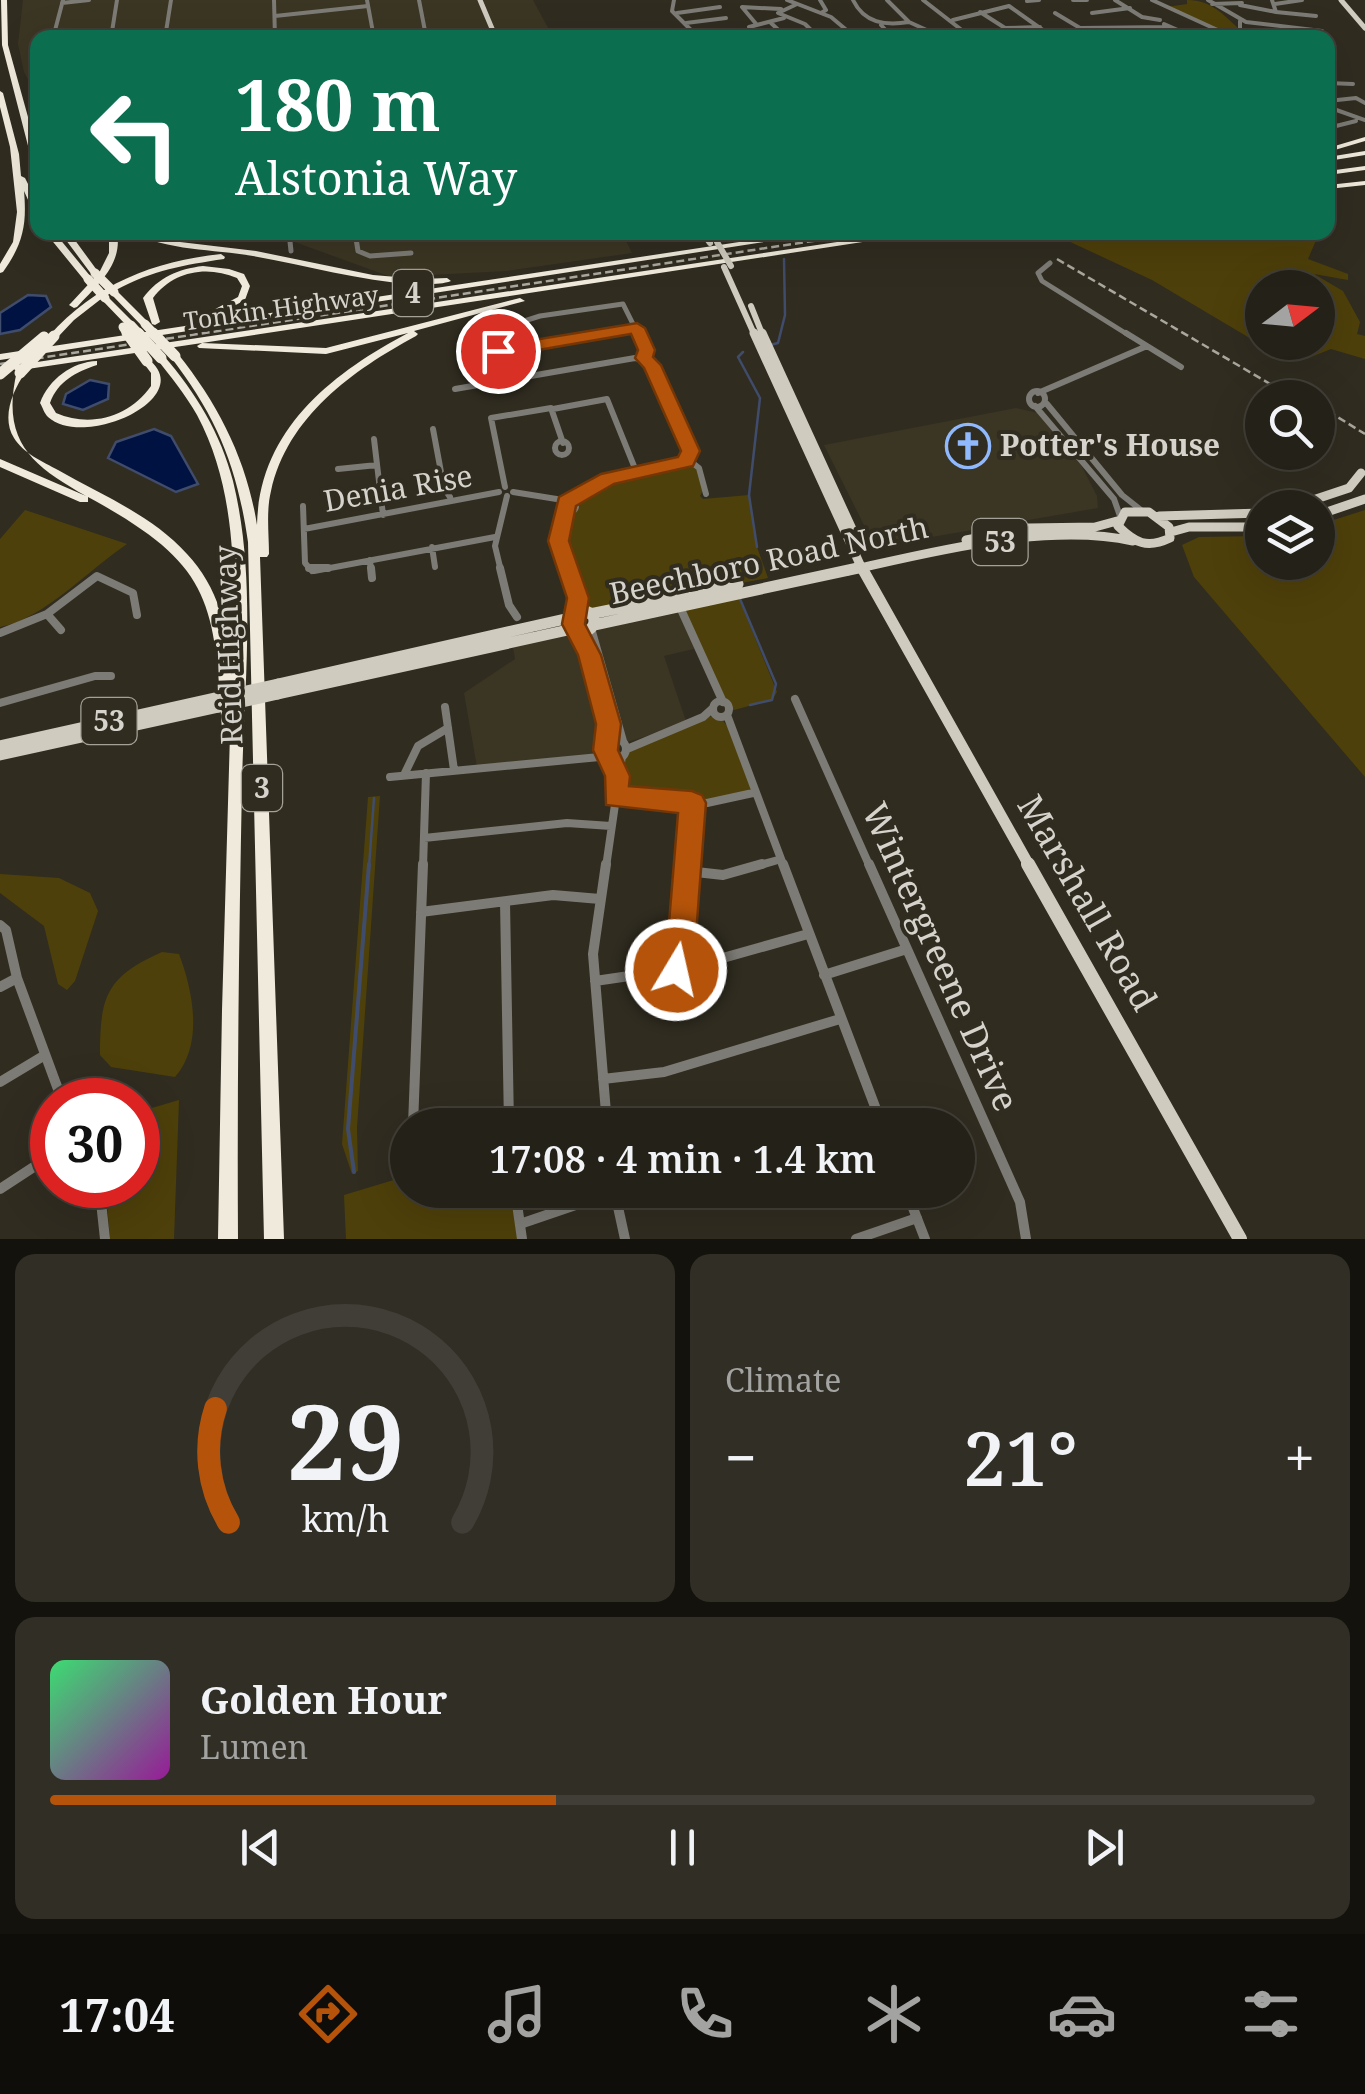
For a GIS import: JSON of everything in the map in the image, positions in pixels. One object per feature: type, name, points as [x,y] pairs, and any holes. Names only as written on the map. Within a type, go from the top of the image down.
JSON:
[{"type":"highway","points":[[4,0],[7,52],[30,139]]},
{"type":"highway","points":[[7,52],[13,0]]},
{"type":"highway","points":[[0,94],[21,205],[18,245],[0,270]]},
{"type":"highway","points":[[20,101],[30,129]]},
{"type":"highway","points":[[1335,148],[1365,139]]},
{"type":"highway","points":[[13,148],[30,192]]},
{"type":"highway","points":[[1335,158],[1365,153]]},
{"type":"highway","points":[[1335,173],[1365,168]]},
{"type":"highway","points":[[1335,186],[1365,183]]},
{"type":"highway","points":[[0,262],[18,236],[21,205]]},
{"type":"highway","name":"Reid Highway","points":[[57,240],[110,295],[150,323],[210,431],[228,484],[234,524],[237,704],[228,1239]]},
{"type":"highway","name":"Reid Highway","points":[[69,240],[91,276]]},
{"type":"highway","points":[[114,240],[112,261],[20,373],[7,392],[1,412],[10,440],[42,466],[142,523],[180,553],[208,590],[223,639],[230,754],[231,940]]},
{"type":"highway","points":[[161,240],[184,247],[248,252],[366,280],[423,282],[538,273],[697,252]]},
{"type":"highway","name":"Tonkin Highway","points":[[0,357],[774,240]]},
{"type":"highway","name":"Tonkin Highway","points":[[0,372],[871,240]]},
{"type":"highway","points":[[0,372],[102,292],[162,267],[227,257],[288,262]]},
{"type":"highway","points":[[110,295],[127,326],[169,360],[146,401],[126,414],[76,424],[56,418],[46,408],[48,394],[60,380],[95,362],[204,346],[326,350],[506,304],[704,265]]},
{"type":"highway","points":[[0,348],[208,318],[238,302],[245,283],[237,274],[221,269],[173,277],[148,298],[150,323]]},
{"type":"highway","points":[[258,649],[265,494],[294,429],[323,395],[372,357],[443,322],[506,304]]},
{"type":"highway","name":"Reid Highway","points":[[169,360],[223,427],[245,490],[254,542],[274,1239]]},
{"type":"highway","points":[[0,463],[142,523]]},
{"type":"main road","points":[[477,0],[490,30]]},
{"type":"main road","points":[[1345,0],[1365,20]]},
{"type":"main road","points":[[1345,0],[1365,28]]},
{"type":"main road","name":"Marshall Road","points":[[713,242],[728,266],[880,597],[1240,1239]]},
{"type":"main road","points":[[1335,493],[1349,488],[1361,473]]},
{"type":"main road","points":[[1335,497],[1365,488]]},
{"type":"main road","points":[[1335,509],[1365,499]]},
{"type":"main road","points":[[1141,510],[1158,516],[1245,513]]},
{"type":"main road","name":"53","points":[[1119,518],[1141,510]]},
{"type":"main road","points":[[1158,516],[1170,532]]},
{"type":"main road","points":[[1119,518],[1120,532],[1134,542]]},
{"type":"main road","name":"Beechboro Road North","points":[[0,746],[1029,528],[1095,527],[1119,518]]},
{"type":"main road","name":"53","points":[[1134,542],[1161,545],[1170,532],[1189,527],[1245,528]]},
{"type":"main road","name":"Beechboro Road North","points":[[863,563],[1050,536],[1114,537],[1134,542]]},
{"type":"main road","name":"Beechboro Road North","points":[[0,755],[219,702]]},
{"type":"street","points":[[55,30],[62,1],[89,0]]},
{"type":"street","points":[[112,30],[117,0]]},
{"type":"street","points":[[166,30],[171,0]]},
{"type":"street","points":[[274,0],[275,30]]},
{"type":"street","points":[[419,0],[425,30]]},
{"type":"street","points":[[674,0],[672,8],[693,30]]},
{"type":"street","points":[[787,0],[821,13],[845,30]]},
{"type":"street","points":[[820,0],[826,10],[821,13]]},
{"type":"street","points":[[853,0],[856,8],[884,30]]},
{"type":"street","points":[[887,0],[909,22],[927,30]]},
{"type":"street","points":[[924,0],[964,30]]},
{"type":"street","points":[[1028,2],[1039,0]]},
{"type":"street","points":[[1073,0],[1088,0]]},
{"type":"street","points":[[1115,0],[1181,30]]},
{"type":"street","points":[[1152,0],[1215,30]]},
{"type":"street","points":[[1276,12],[1274,2],[1295,4],[1302,0]]},
{"type":"street","points":[[1210,2],[1241,2],[1300,18],[1316,16]]},
{"type":"street","points":[[1210,2],[1240,20],[1315,30]]},
{"type":"street","points":[[275,16],[368,3],[373,30]]},
{"type":"street","points":[[757,25],[741,9],[746,5],[782,10]]},
{"type":"street","points":[[795,5],[778,13],[811,30]]},
{"type":"street","points":[[952,20],[1009,6],[1044,30]]},
{"type":"street","points":[[677,13],[720,7]]},
{"type":"street","points":[[1092,13],[1130,8]]},
{"type":"street","points":[[979,11],[1005,28],[1040,27]]},
{"type":"street","points":[[1056,13],[1080,28],[1115,24],[1148,30],[1177,15]]},
{"type":"street","points":[[686,23],[726,18]]},
{"type":"street","points":[[748,30],[784,18]]},
{"type":"street","points":[[1240,20],[1240,30]]},
{"type":"street","points":[[880,25],[909,22]]},
{"type":"street","points":[[771,23],[778,30]]},
{"type":"street","points":[[1335,83],[1352,84]]},
{"type":"street","points":[[1335,102],[1356,98],[1365,103]]},
{"type":"street","points":[[1335,108],[1356,121]]},
{"type":"street","points":[[1335,127],[1365,120]]},
{"type":"street","points":[[289,240],[290,250]]},
{"type":"street","points":[[356,240],[358,251],[364,256],[411,253]]},
{"type":"street","points":[[1050,264],[1038,273],[1040,278],[1182,367]]},
{"type":"street","points":[[480,384],[472,337],[512,324],[624,300],[646,350],[644,358]]},
{"type":"street","points":[[512,324],[522,347]]},
{"type":"street","points":[[473,355],[637,328]]},
{"type":"street","points":[[1119,518],[1114,499],[1026,397],[1149,347]]},
{"type":"street","points":[[1036,406],[1149,347]]},
{"type":"street","points":[[455,389],[644,358]]},
{"type":"street","points":[[644,358],[652,365],[690,451],[689,460]]},
{"type":"street","points":[[609,388],[607,399],[636,471]]},
{"type":"street","points":[[1038,393],[1122,495],[1141,510]]},
{"type":"street","points":[[517,617],[509,606],[496,537],[506,492],[490,420],[607,399]]},
{"type":"street","points":[[552,409],[563,443]]},
{"type":"street","points":[[432,429],[444,488],[450,497]]},
{"type":"street","points":[[374,439],[383,514]]},
{"type":"street","points":[[617,749],[578,598],[560,550],[562,522],[570,505],[608,479],[689,460]]},
{"type":"street","points":[[689,460],[699,468],[706,494]]},
{"type":"street","points":[[338,469],[377,466]]},
{"type":"street","name":"Denia Rise","points":[[304,529],[435,505],[450,497],[463,500],[506,492],[570,505]]},
{"type":"street","points":[[302,506],[305,563],[312,571],[496,537]]},
{"type":"street","points":[[432,547],[436,567]]},
{"type":"street","points":[[370,560],[372,578]]},
{"type":"street","points":[[0,633],[47,614],[97,576],[133,594],[137,615]]},
{"type":"street","points":[[677,600],[875,1108]]},
{"type":"street","points":[[47,614],[61,630]]},
{"type":"street","points":[[583,621],[594,644],[617,749],[616,797],[593,954],[606,1108]]},
{"type":"street","points":[[590,655],[594,644]]},
{"type":"street","points":[[0,703],[95,676],[111,676]]},
{"type":"street","name":"Wintergreene Drive","points":[[796,699],[1020,1202],[1026,1239]]},
{"type":"street","points":[[445,708],[454,770]]},
{"type":"street","points":[[390,777],[590,756],[643,741],[719,708]]},
{"type":"street","points":[[404,775],[418,746],[448,728]]},
{"type":"street","points":[[413,1108],[426,772]]},
{"type":"street","points":[[616,797],[692,803],[752,792]]},
{"type":"street","points":[[691,966],[682,935],[692,803]]},
{"type":"street","points":[[424,838],[568,823],[611,826]]},
{"type":"street","points":[[687,871],[723,874],[778,860]]},
{"type":"street","points":[[421,912],[552,896],[600,899]]},
{"type":"street","points":[[505,902],[509,1108]]},
{"type":"street","points":[[0,925],[6,930],[17,978],[54,1078]]},
{"type":"street","points":[[595,981],[691,966],[808,934]]},
{"type":"street","points":[[824,974],[907,949]]},
{"type":"street","points":[[0,987],[17,978]]},
{"type":"street","points":[[603,1079],[664,1072],[840,1018]]},
{"type":"street","points":[[0,1082],[45,1054]]},
{"type":"street","points":[[0,1190],[30,1170]]},
{"type":"street","points":[[101,1208],[104,1239]]},
{"type":"street","points":[[517,1208],[522,1239]]},
{"type":"street","points":[[520,1224],[562,1208]]},
{"type":"street","points":[[618,1208],[625,1239]]},
{"type":"street","points":[[913,1208],[926,1239]]},
{"type":"street","points":[[856,1239],[917,1218]]},
{"type":"shaded area","points":[[23,0],[533,0],[549,30],[30,30],[30,83],[18,44]]},
{"type":"shaded area","points":[[1187,0],[1207,4],[1241,30],[1220,30],[1166,7],[1187,4]]},
{"type":"shaded area","points":[[285,240],[626,240],[632,253],[507,271],[391,277]]},
{"type":"shaded area","points":[[1066,240],[1316,240],[1308,259],[1348,274],[1348,280],[1335,278],[1335,270],[1245,270],[1245,335],[1152,280]]},
{"type":"shaded area","points":[[1335,286],[1343,291],[1360,322],[1357,334],[1365,336],[1365,359],[1335,350]]},
{"type":"shaded area","points":[[1016,408],[1038,413],[1080,463],[1097,496],[1098,508],[875,547],[824,445]]},
{"type":"shaded area","points":[[689,460],[697,465],[706,484],[700,496],[703,499],[749,495],[757,547],[768,578],[587,612],[560,550],[563,521],[584,494],[598,484]]},
{"type":"shaded area","points":[[25,510],[127,544],[49,604],[0,627],[0,539]]},
{"type":"shaded area","points":[[1365,510],[1365,777],[1194,577],[1182,545],[1199,537],[1245,536],[1245,580],[1335,580],[1335,520]]},
{"type":"shaded area","points":[[736,591],[777,692],[772,700],[730,711],[679,604]]},
{"type":"shaded area","points":[[679,604],[698,648],[664,656],[687,724],[624,743],[594,625]]},
{"type":"shaded area","points":[[577,628],[590,655],[610,741],[590,756],[477,767],[464,693],[515,659],[512,641]]},
{"type":"shaded area","points":[[719,716],[729,728],[753,793],[707,803],[616,797],[627,749],[703,717]]},
{"type":"shaded area","points":[[380,796],[357,1128],[358,1171],[352,1174],[342,1144],[368,797]]},
{"type":"shaded area","points":[[0,874],[59,878],[90,893],[98,911],[75,981],[67,990],[58,984],[44,926],[0,893]]},
{"type":"shaded area","points":[[162,952],[179,954],[192,1000],[193,1033],[184,1064],[175,1077],[111,1067],[100,1055],[102,1018],[110,991],[129,970]]},
{"type":"shaded area","points":[[179,1100],[174,1239],[110,1239],[107,1208],[160,1208],[160,1106]]},
{"type":"shaded area","points":[[390,1181],[390,1208],[518,1208],[522,1239],[346,1239],[344,1195]]},
{"type":"water","points":[[28,295],[46,296],[51,307],[20,330],[0,334],[0,313]]},
{"type":"water","points":[[90,380],[109,384],[108,399],[83,410],[63,404],[66,394]]},
{"type":"water","points":[[154,429],[171,436],[198,484],[176,492],[108,458],[116,442]]},
{"type":"waterway","points":[[770,345],[778,343],[785,315],[784,259]]},
{"type":"waterway","points":[[743,352],[738,357],[760,398],[749,495],[757,547]]},
{"type":"waterway","points":[[740,599],[776,684],[772,700],[750,705]]},
{"type":"waterway","points":[[369,867],[374,798]]},
{"type":"waterway","points":[[354,1172],[348,1129],[369,864]]},
{"type":"railway","points":[[0,364],[819,240]]},
{"type":"railway","points":[[1057,259],[1263,380]]},
{"type":"railway","points":[[1335,415],[1365,434]]},
{"type":"place","name":"Potter's House","points":[[968,446]]},
{"type":"route","points":[[498,351],[637,328],[646,350],[644,358],[652,365],[691,454],[686,462],[608,479],[566,502],[559,534],[560,550],[578,598],[573,624],[590,655],[609,724],[610,742],[605,750],[613,758],[618,776],[616,797],[692,803],[682,935],[691,966],[676,970]]}]
